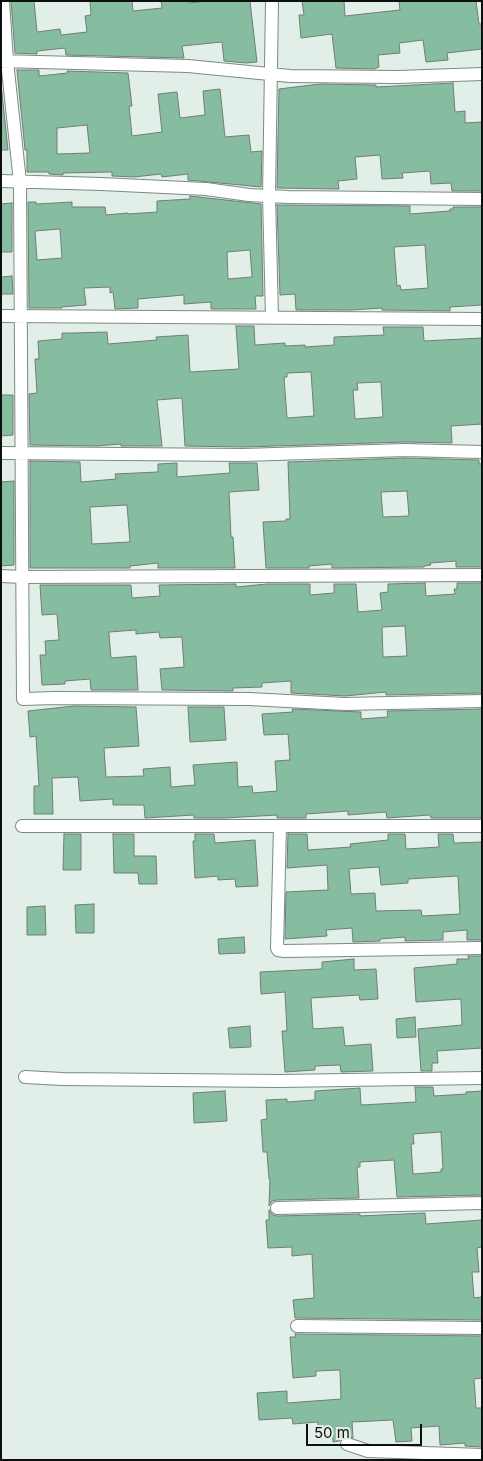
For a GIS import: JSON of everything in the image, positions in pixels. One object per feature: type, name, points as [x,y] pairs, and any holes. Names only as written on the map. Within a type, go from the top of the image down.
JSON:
[{"type":"street","points":[[3,1],[4,61],[20,182],[24,700],[54,698],[249,699],[344,704],[482,701]]},
{"type":"street","points":[[272,1],[269,196],[272,318]]},
{"type":"street","points":[[4,61],[188,66],[271,75],[398,77],[482,74]]},
{"type":"street","points":[[1,181],[206,189],[269,196],[482,200]]},
{"type":"street","points":[[1,316],[482,319]]},
{"type":"street","points":[[1,453],[243,455],[405,450],[482,452]]},
{"type":"street","points":[[1,576],[482,575]]},
{"type":"street","points":[[22,826],[482,826]]},
{"type":"street","points":[[280,826],[278,950],[482,948]]},
{"type":"street","points":[[24,1077],[269,1081],[482,1078]]},
{"type":"street","points":[[277,1208],[482,1203]]},
{"type":"street","points":[[297,1326],[482,1328]]},
{"type":"street","points":[[348,1444],[368,1451],[482,1455]]},
{"type":"building","points":[[11,1],[34,1],[37,32],[60,29],[61,35],[87,32],[85,16],[91,15],[90,1],[132,1],[133,11],[162,8],[161,1],[188,1],[189,3],[250,1],[257,62],[224,61],[222,42],[182,46],[184,58],[66,55],[65,48],[37,51],[37,54],[15,53]]},
{"type":"building","points":[[302,1],[344,1],[345,16],[400,10],[399,1],[476,1],[479,24],[482,24],[482,49],[447,53],[448,60],[426,62],[423,40],[399,43],[400,53],[378,55],[379,67],[374,69],[336,68],[332,34],[301,38],[299,15],[304,15]]},
{"type":"building","points":[[17,70],[39,70],[39,76],[68,73],[67,71],[128,73],[132,106],[129,106],[132,136],[162,132],[158,94],[177,92],[180,118],[205,115],[203,91],[220,89],[225,137],[249,135],[251,152],[262,151],[261,187],[188,180],[188,174],[162,177],[161,174],[134,177],[112,176],[112,172],[63,173],[63,175],[49,174],[49,172],[27,172],[27,150],[25,150]],"holes":[[[87,125],[90,153],[57,154],[57,128]]]},
{"type":"building","points":[[453,83],[455,112],[465,111],[465,123],[482,122],[482,191],[452,191],[451,183],[431,184],[430,171],[402,173],[403,178],[382,179],[380,155],[355,157],[357,179],[338,181],[339,189],[277,188],[279,89],[320,84],[376,85],[376,87]]},
{"type":"building","points":[[1,84],[8,150],[1,150]]},
{"type":"building","points":[[190,196],[261,204],[263,296],[255,296],[256,309],[211,309],[211,302],[184,304],[184,295],[138,299],[138,308],[115,309],[113,292],[110,293],[110,287],[84,288],[86,305],[62,308],[29,308],[28,202],[36,202],[36,204],[72,202],[72,207],[105,207],[106,215],[157,212],[157,201],[190,199]],"holes":[[[60,229],[62,258],[37,260],[35,231]],[[250,250],[252,277],[228,279],[227,252]]]},
{"type":"building","points":[[12,203],[12,252],[1,252],[1,204]]},
{"type":"building","points":[[277,205],[410,206],[410,214],[450,211],[453,207],[482,207],[482,305],[450,307],[450,311],[382,310],[382,308],[296,310],[295,294],[280,295]],"holes":[[[425,245],[428,288],[401,290],[400,285],[397,286],[394,247]]]},
{"type":"building","points":[[12,276],[13,294],[1,294],[1,277]]},
{"type":"building","points":[[236,326],[254,326],[255,345],[285,343],[285,346],[305,345],[305,347],[334,345],[334,337],[384,335],[383,327],[423,327],[424,341],[482,338],[482,424],[451,426],[452,443],[405,442],[243,447],[185,446],[182,398],[157,400],[162,446],[121,446],[121,444],[96,446],[30,445],[29,394],[37,393],[35,359],[39,359],[38,341],[62,339],[62,333],[107,332],[108,344],[157,340],[156,337],[188,335],[190,372],[239,369]],"holes":[[[311,372],[314,416],[287,418],[284,377],[287,377],[287,373]],[[381,382],[383,417],[355,419],[353,390],[358,390],[357,383]]]},
{"type":"building","points":[[1,395],[13,395],[13,435],[1,436]]},
{"type":"building","points":[[405,458],[479,460],[479,464],[482,464],[482,567],[456,567],[456,561],[430,563],[431,565],[424,567],[332,568],[332,564],[309,566],[309,568],[266,568],[263,522],[286,521],[286,519],[290,519],[288,462]],"holes":[[[407,491],[409,516],[383,517],[381,492]]]},
{"type":"building","points":[[30,461],[80,462],[81,482],[116,479],[115,474],[158,472],[158,464],[177,463],[177,477],[230,473],[229,463],[257,463],[259,490],[229,492],[231,537],[233,537],[235,568],[158,568],[158,563],[130,566],[130,568],[30,568]],"holes":[[[127,505],[130,542],[92,544],[90,507]]]},
{"type":"building","points":[[14,481],[14,565],[1,566],[1,482]]},
{"type":"building","points":[[425,583],[426,596],[455,594],[454,589],[457,589],[457,583],[482,583],[482,693],[386,695],[386,692],[345,696],[291,693],[291,681],[262,683],[262,687],[233,688],[233,691],[162,690],[160,669],[184,667],[182,637],[160,638],[159,632],[136,634],[136,630],[109,632],[109,634],[111,658],[136,656],[138,690],[91,690],[90,679],[65,681],[65,684],[42,685],[40,655],[46,655],[45,641],[59,640],[57,614],[42,615],[40,585],[131,585],[132,598],[160,596],[159,585],[236,584],[236,587],[267,584],[310,584],[310,595],[334,593],[334,584],[356,584],[358,612],[382,610],[380,593],[388,592],[388,584]],"holes":[[[405,626],[407,656],[383,657],[382,627]]]},
{"type":"building","points":[[74,706],[136,707],[139,746],[104,748],[106,777],[144,776],[143,769],[170,767],[171,787],[195,785],[193,765],[237,762],[238,787],[252,786],[253,793],[277,791],[275,761],[290,760],[288,734],[264,735],[262,714],[293,712],[292,709],[361,712],[361,719],[388,717],[387,711],[482,709],[482,818],[431,818],[430,815],[387,818],[386,812],[348,815],[348,811],[306,814],[306,818],[277,818],[277,815],[194,818],[194,815],[145,818],[144,805],[113,805],[113,799],[80,801],[78,777],[52,778],[53,814],[34,814],[34,786],[39,786],[36,736],[30,737],[28,711]]},
{"type":"building","points":[[188,707],[224,707],[226,740],[190,742]]},
{"type":"building","points":[[64,834],[81,834],[81,870],[63,870]]},
{"type":"building","points":[[113,834],[134,834],[134,856],[156,856],[157,884],[139,884],[138,873],[114,873]]},
{"type":"building","points":[[195,834],[214,834],[215,843],[255,840],[258,886],[236,887],[235,879],[218,880],[218,876],[195,878],[193,841],[195,841]]},
{"type":"building","points":[[288,834],[307,834],[308,850],[351,847],[350,844],[388,840],[388,834],[405,834],[406,849],[439,847],[438,834],[453,834],[454,843],[482,842],[482,940],[467,940],[467,930],[443,932],[443,940],[405,941],[405,937],[380,939],[380,941],[353,942],[352,928],[326,930],[327,936],[285,939],[286,892],[328,890],[327,865],[287,868]],"holes":[[[379,867],[381,885],[408,883],[408,879],[458,876],[460,914],[422,916],[421,910],[376,911],[375,893],[351,894],[349,869]]]},
{"type":"building","points":[[94,904],[94,933],[76,933],[75,905]]},
{"type":"building","points":[[45,906],[46,935],[27,935],[27,907]]},
{"type":"building","points":[[244,937],[245,953],[219,954],[218,939]]},
{"type":"building","points":[[468,956],[482,956],[482,1048],[437,1051],[438,1063],[432,1063],[432,1071],[421,1071],[418,1029],[462,1025],[461,999],[416,1002],[414,968],[457,964],[457,959],[469,959]]},
{"type":"building","points":[[354,959],[354,970],[376,969],[378,999],[360,1000],[359,995],[311,998],[313,1029],[343,1027],[345,1046],[371,1044],[373,1071],[341,1072],[340,1065],[315,1066],[315,1070],[285,1072],[282,1031],[287,1031],[285,992],[261,994],[260,972],[322,969],[322,962]]},
{"type":"building","points":[[415,1017],[416,1037],[397,1038],[396,1019]]},
{"type":"building","points":[[250,1026],[251,1047],[230,1048],[228,1028]]},
{"type":"building","points":[[415,1087],[433,1087],[434,1096],[482,1091],[482,1195],[397,1197],[394,1160],[360,1162],[360,1167],[357,1167],[359,1198],[277,1200],[272,1201],[269,1206],[270,1179],[267,1152],[263,1152],[261,1120],[267,1119],[266,1100],[287,1099],[287,1102],[315,1100],[315,1091],[360,1088],[361,1105],[416,1102]],"holes":[[[441,1132],[443,1169],[441,1169],[441,1172],[413,1174],[411,1144],[414,1144],[413,1134]]]},
{"type":"building","points":[[225,1091],[227,1121],[194,1123],[193,1093]]},
{"type":"building","points":[[269,1210],[273,1215],[277,1216],[360,1214],[360,1216],[425,1213],[426,1224],[482,1220],[482,1247],[477,1248],[479,1272],[472,1272],[474,1298],[482,1297],[482,1320],[295,1318],[293,1300],[314,1298],[312,1254],[292,1256],[292,1247],[268,1248],[266,1220],[269,1220]]},
{"type":"building","points":[[295,1334],[482,1336],[482,1378],[474,1379],[476,1408],[482,1408],[482,1447],[465,1446],[465,1443],[440,1445],[439,1426],[411,1428],[412,1441],[396,1442],[393,1420],[352,1422],[353,1438],[346,1436],[339,1441],[333,1442],[332,1426],[318,1427],[318,1422],[293,1424],[292,1418],[259,1420],[257,1393],[287,1391],[287,1403],[341,1399],[340,1370],[316,1371],[316,1376],[293,1378],[290,1337],[296,1337]]}]
